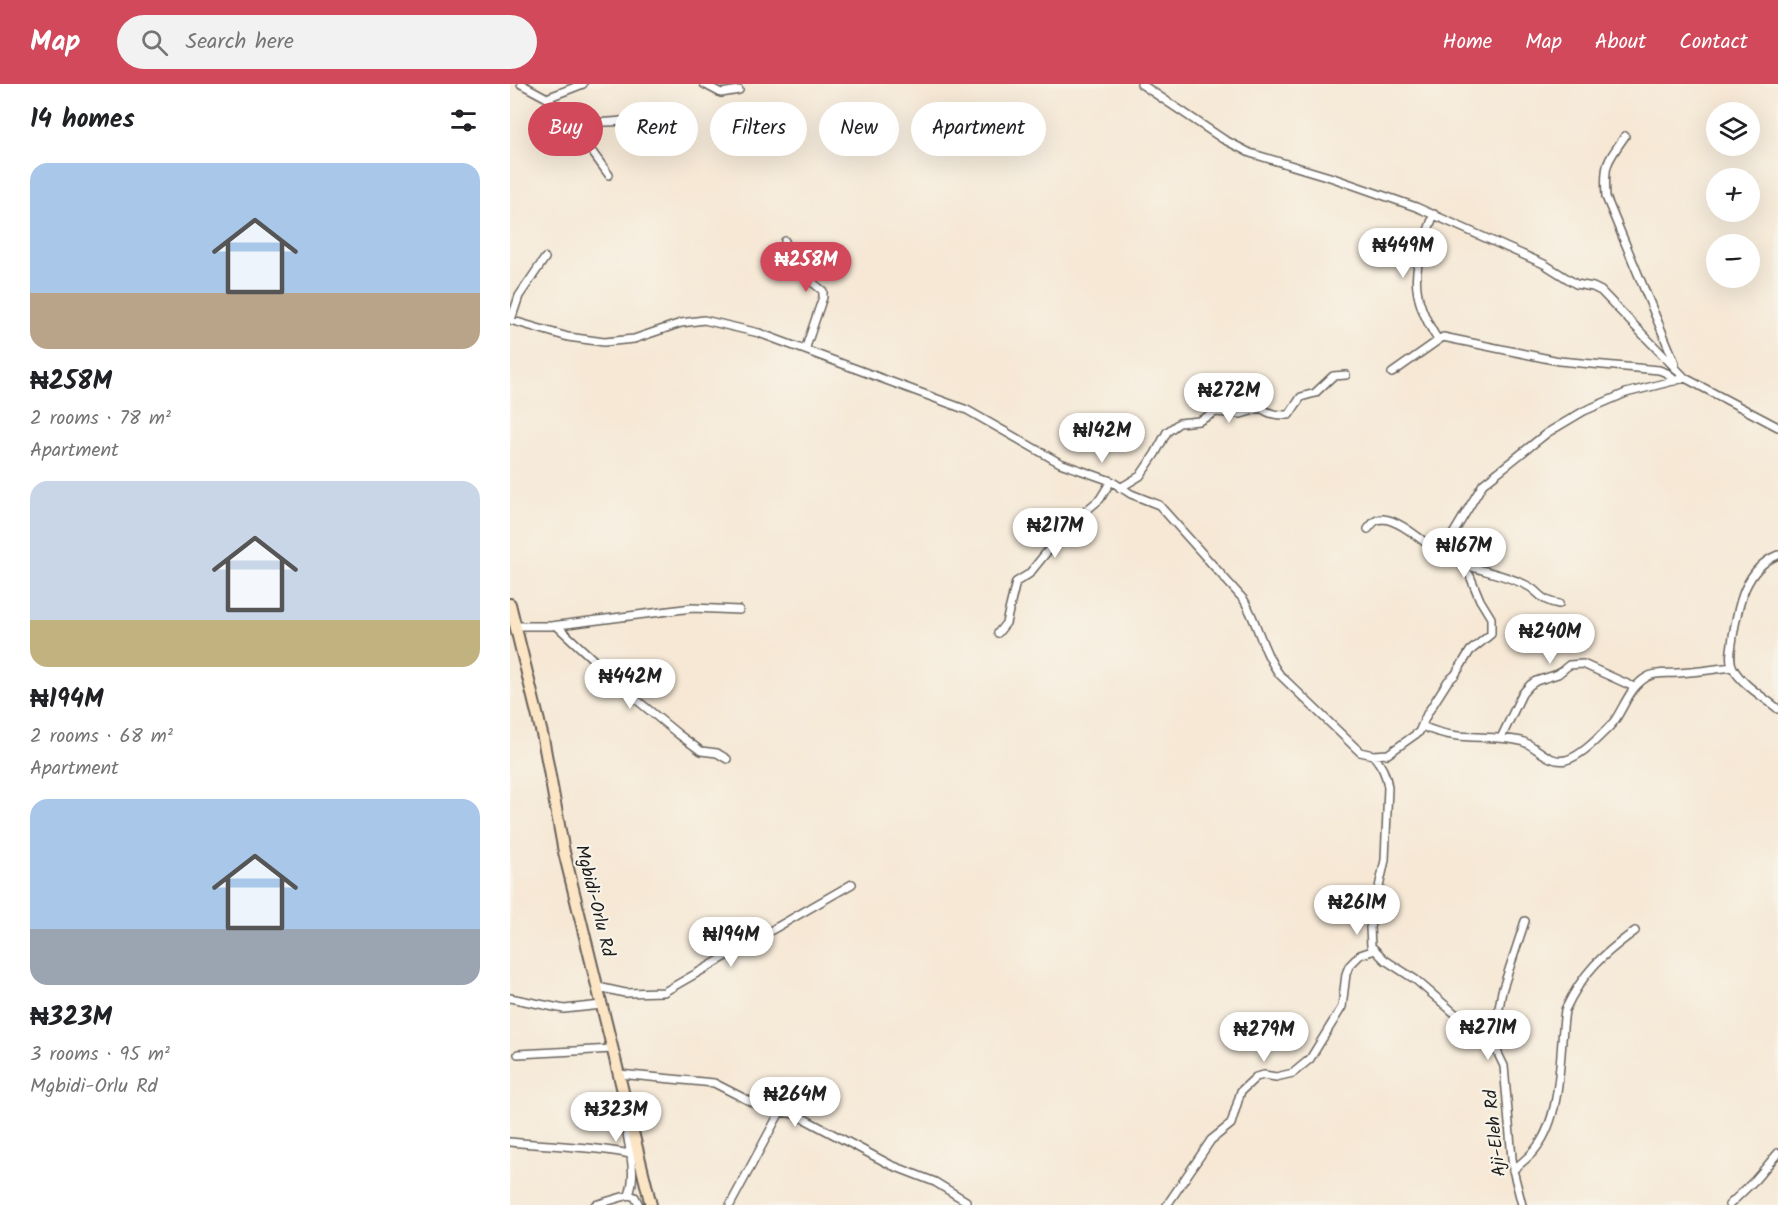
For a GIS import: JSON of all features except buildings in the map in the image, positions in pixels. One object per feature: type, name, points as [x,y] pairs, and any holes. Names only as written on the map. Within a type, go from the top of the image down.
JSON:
[{"type":"main road","name":"Mgbidi-Orlu Rd","points":[[510,604],[543,738],[564,852],[651,1205]]},
{"type":"street","points":[[521,84],[552,102]]},
{"type":"street","points":[[548,98],[583,84]]},
{"type":"street","points":[[704,84],[721,93],[739,90]]},
{"type":"street","points":[[1142,84],[1223,139],[1250,153],[1333,178],[1434,214],[1544,264],[1576,284],[1601,291],[1685,378],[1778,427]]},
{"type":"street","points":[[1625,136],[1610,158],[1604,172],[1606,197],[1678,370]]},
{"type":"street","points":[[595,156],[609,175]]},
{"type":"street","points":[[1434,214],[1419,255],[1415,279],[1421,305],[1430,328],[1438,340]]},
{"type":"street","points":[[785,241],[801,273],[823,291],[805,350]]},
{"type":"street","points":[[544,258],[524,287],[510,320],[568,337],[604,342],[634,339],[681,323],[704,320],[759,333],[967,410],[1060,463],[1111,481],[1131,494],[1159,505],[1244,600],[1254,617],[1272,665],[1280,675],[1360,752],[1372,755],[1394,752],[1419,732],[1427,714],[1470,651],[1491,634],[1491,618],[1462,565]]},
{"type":"street","points":[[1392,373],[1443,337],[1560,361],[1651,368],[1667,373],[1675,381]]},
{"type":"street","points":[[1120,488],[1140,476],[1167,432],[1179,423],[1199,421],[1216,412],[1241,414],[1261,408],[1267,412],[1289,415],[1301,398],[1315,393],[1333,376],[1346,375]]},
{"type":"street","points":[[1441,554],[1483,484],[1547,433],[1584,411],[1626,393],[1685,378]]},
{"type":"street","points":[[998,633],[1006,623],[1016,582],[1029,573],[1067,527],[1100,499],[1111,481]]},
{"type":"street","points":[[1368,529],[1374,522],[1382,519],[1388,521],[1462,565],[1512,579],[1532,588],[1542,599],[1558,604]]},
{"type":"street","points":[[1778,555],[1768,559],[1747,584],[1739,602],[1731,652],[1732,667],[1778,709]]},
{"type":"street","points":[[516,626],[557,626],[692,608],[739,610]]},
{"type":"street","points":[[557,626],[638,701],[678,734],[701,751],[717,753],[727,759]]},
{"type":"street","points":[[1502,738],[1504,729],[1522,694],[1530,685],[1558,674],[1569,665],[1583,664],[1634,687]]},
{"type":"street","points":[[1422,726],[1455,737],[1502,738],[1522,742],[1531,745],[1545,756],[1565,760],[1575,756],[1615,721],[1634,687],[1648,676],[1732,667]]},
{"type":"street","points":[[1372,755],[1384,771],[1388,787],[1385,860],[1370,928],[1370,939],[1375,950],[1385,960],[1416,980],[1474,1030],[1493,1042],[1502,991],[1525,921]]},
{"type":"street","points":[[598,987],[625,993],[664,992],[852,884]]},
{"type":"street","points":[[1513,1170],[1537,1148],[1545,1133],[1554,1105],[1565,1010],[1570,999],[1580,981],[1596,961],[1635,931]]},
{"type":"street","points":[[1167,1205],[1211,1140],[1231,1124],[1241,1090],[1256,1077],[1264,1075],[1276,1077],[1293,1073],[1310,1059],[1342,1006],[1349,966],[1360,955],[1375,950]]},
{"type":"street","points":[[510,999],[564,1009],[602,1005]]},
{"type":"street","name":"Aji-Eleh Rd","points":[[1493,1042],[1504,1065],[1513,1170],[1522,1205]]},
{"type":"street","points":[[519,1054],[613,1049]]},
{"type":"street","points":[[619,1074],[714,1083],[767,1110],[795,1114],[891,1165],[935,1182],[966,1201]]},
{"type":"street","points":[[624,1095],[632,1186],[628,1195]]},
{"type":"street","points":[[730,1205],[780,1112]]},
{"type":"street","points":[[510,1142],[554,1147],[599,1148],[630,1154]]},
{"type":"street","points":[[1729,1205],[1778,1153]]},
{"type":"street","points":[[595,1205],[628,1195],[635,1197],[639,1205]]}]
